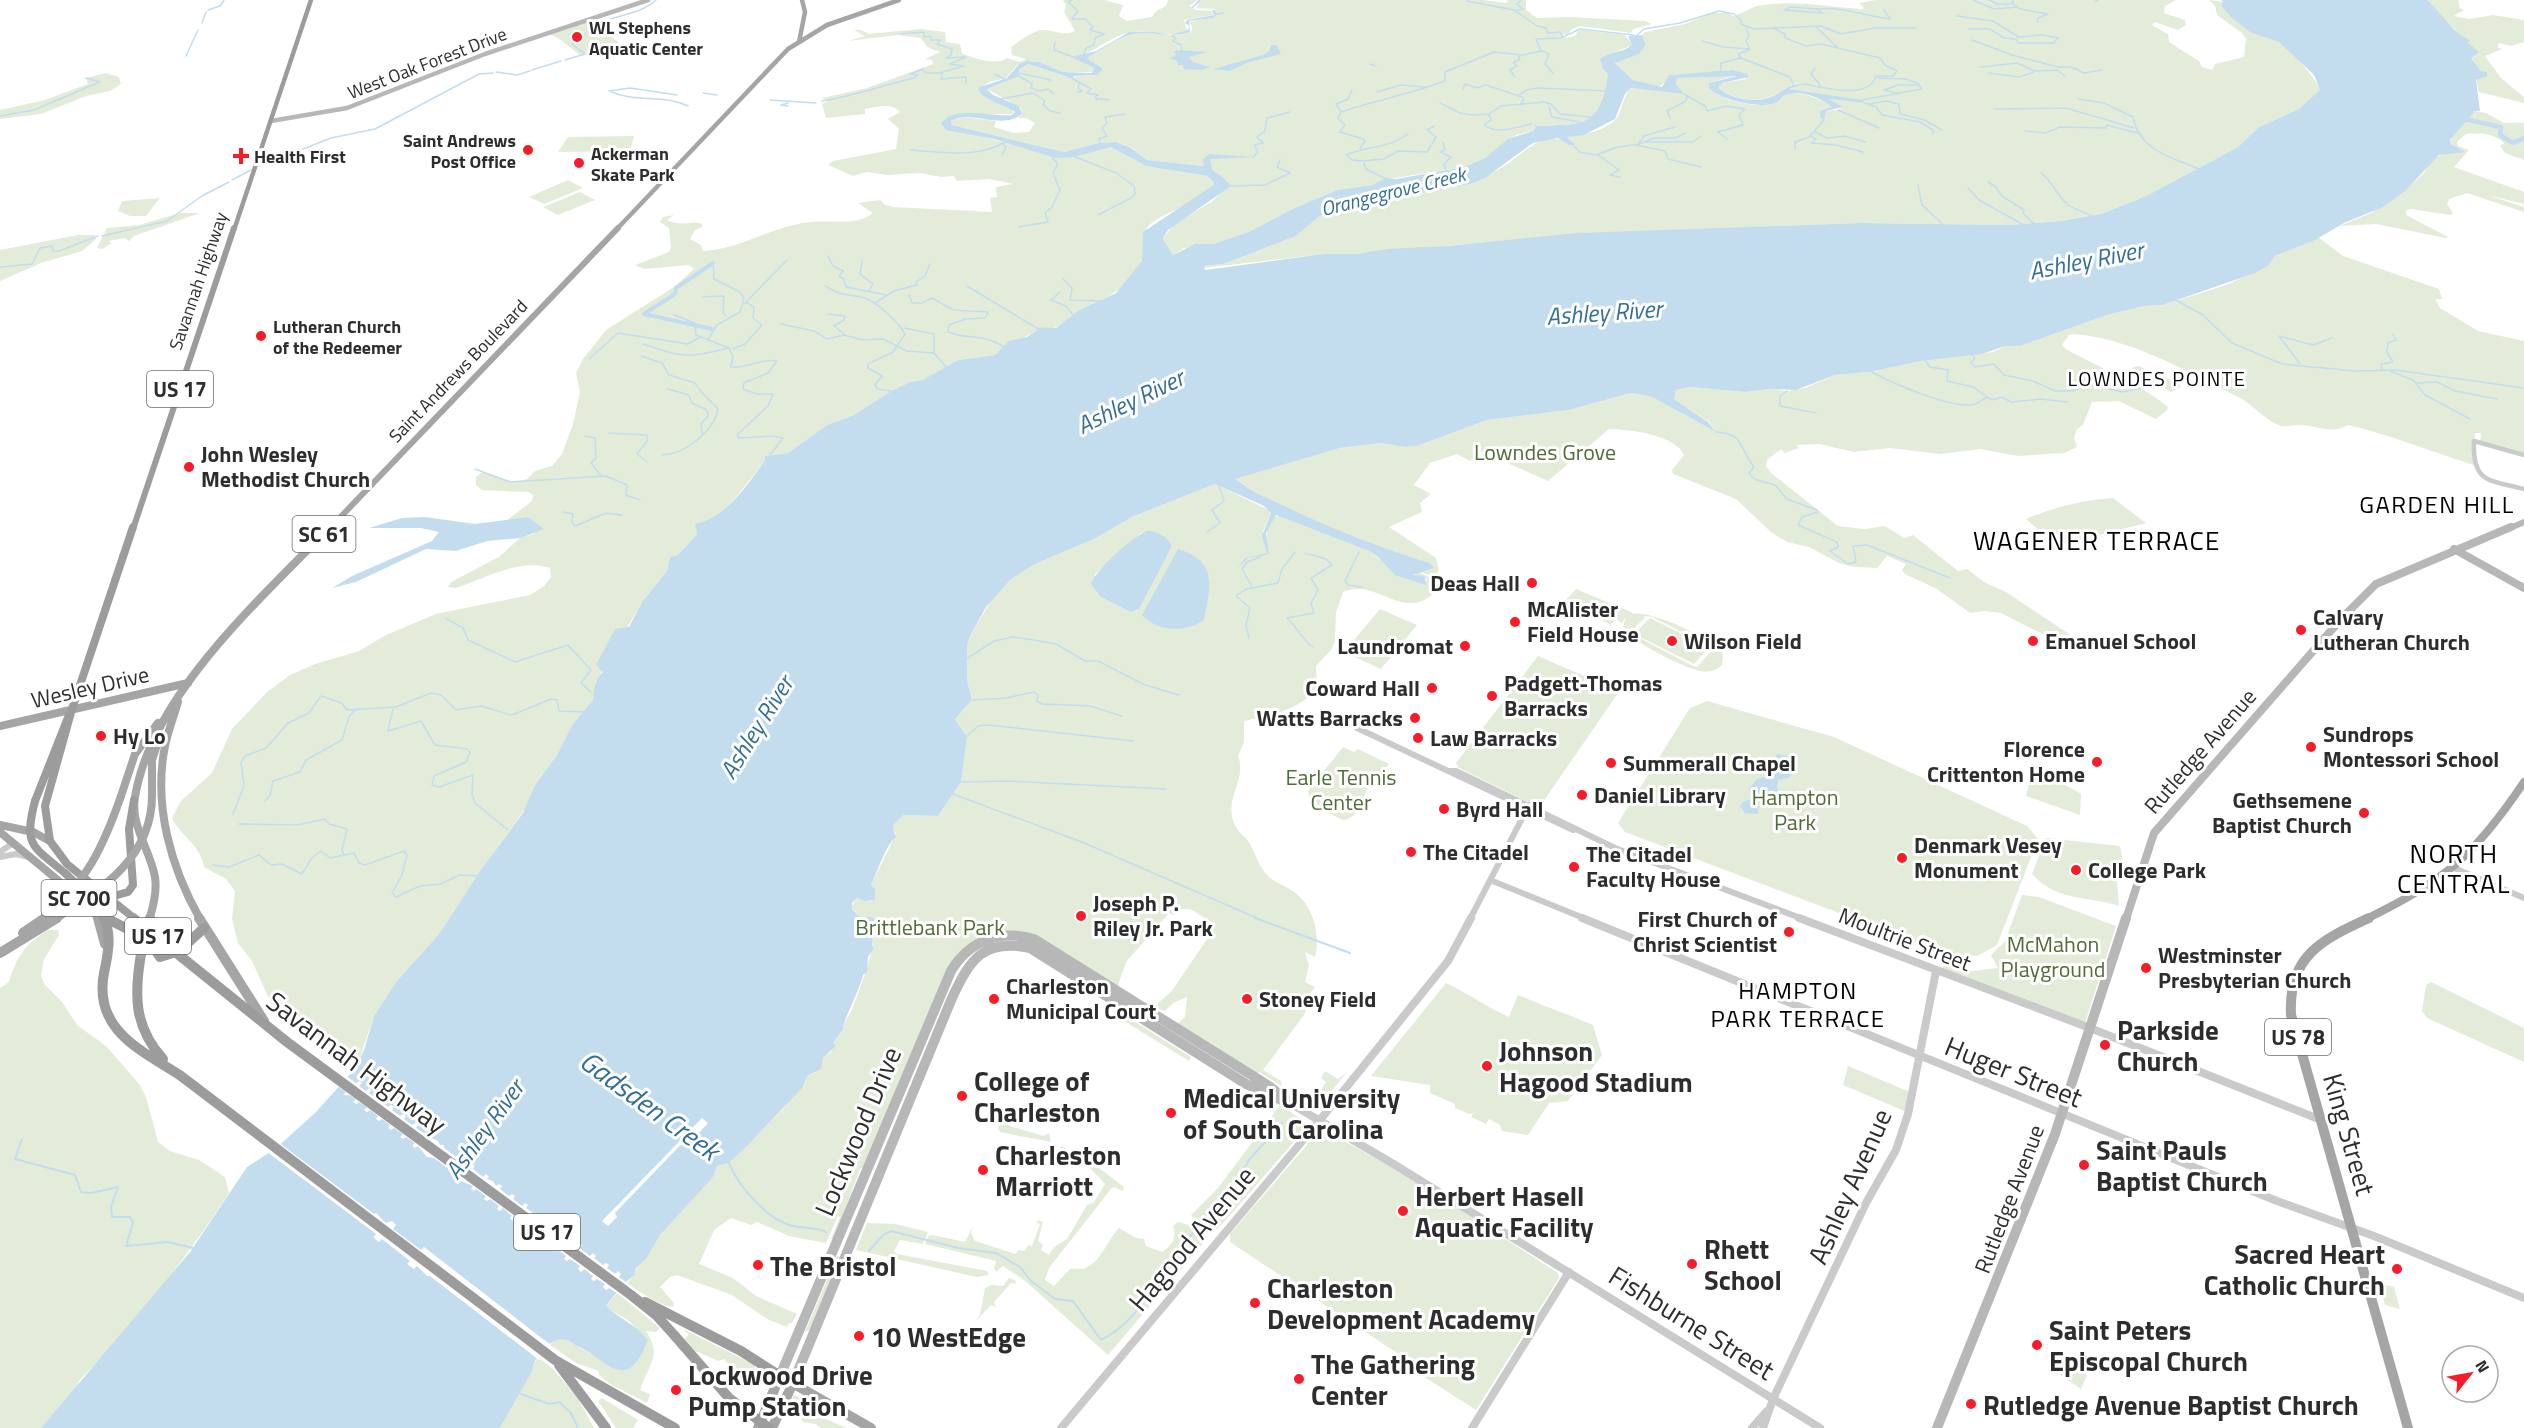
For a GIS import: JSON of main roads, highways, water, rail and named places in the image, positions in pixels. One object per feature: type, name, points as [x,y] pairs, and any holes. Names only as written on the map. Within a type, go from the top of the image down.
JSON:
[{"type":"highway","name":"Savannah Highway","points":[[311,0],[72,709],[45,806],[46,826],[50,841],[67,864],[269,1028],[656,1315],[720,1390],[743,1411],[771,1428]]},
{"type":"highway","name":"Savannah Highway","points":[[72,709],[64,724],[35,801],[28,827],[31,844],[66,874],[96,904],[104,916]]},
{"type":"highway","points":[[110,897],[128,891],[133,885],[129,829],[134,800]]},
{"type":"highway","points":[[104,916],[112,923],[149,940],[160,957],[177,952],[191,943],[204,928]]},
{"type":"highway","name":"US 17","points":[[104,916],[109,928],[101,996],[107,1016],[123,1036],[181,1076],[553,1359],[675,1428]]},
{"type":"highway","points":[[141,954],[134,990],[137,1016],[156,1052],[181,1076]]},
{"type":"highway","points":[[631,1295],[741,1351],[780,1376]]},
{"type":"highway","points":[[553,1359],[606,1428]]},
{"type":"main road","name":"West Oak Forest Drive","points":[[271,121],[347,108],[451,66],[648,0]]},
{"type":"main road","points":[[800,39],[806,12],[802,0]]},
{"type":"main road","points":[[790,50],[800,39],[880,3],[899,0]]},
{"type":"main road","points":[[790,50],[798,31],[803,6]]},
{"type":"main road","name":"Saint Andrews Boulevard","points":[[141,954],[155,899],[155,877],[137,825],[134,800],[144,759],[188,683],[230,631],[790,50],[836,23]]},
{"type":"main road","name":"Rutledge Avenue","points":[[1937,1428],[2003,1269],[2062,1113],[2154,833],[2342,618],[2374,586],[2454,549],[2524,522]]},
{"type":"main road","points":[[2454,549],[2524,588]]},
{"type":"main road","name":"Wesley Drive","points":[[0,726],[188,683]]},
{"type":"main road","name":"Saint Andrews Boulevard","points":[[170,713],[162,746],[159,772],[166,840],[176,873],[204,928],[269,1028]]},
{"type":"main road","name":"SC 61","points":[[0,953],[77,905],[105,884],[126,863],[148,832],[152,817],[152,760],[170,713]]},
{"type":"main road","name":"SC 61","points":[[0,947],[59,906],[87,875],[103,849],[135,754],[170,713]]},
{"type":"main road","name":"King Street","points":[[2408,1428],[2288,999],[2298,967],[2310,952],[2332,936],[2384,911],[2454,868],[2482,840],[2524,782]]},
{"type":"main road","points":[[0,825],[37,834],[50,841]]},
{"type":"main road","name":"SC 700","points":[[0,832],[90,907],[100,921],[107,953]]},
{"type":"main road","points":[[13,843],[37,834]]},
{"type":"main road","name":"Lockwood Drive","points":[[758,1428],[940,996],[959,958],[974,946],[991,937],[1027,937],[1056,959]]},
{"type":"main road","name":"Lockwood Drive","points":[[771,1428],[793,1383],[809,1339],[952,998],[969,963],[994,946],[1019,945],[1056,959]]},
{"type":"main road","name":"Fishburne Street","points":[[1056,959],[1106,985],[1211,1056],[1246,1084],[1293,1105]]},
{"type":"main road","name":"Fishburne Street","points":[[1056,959],[1105,995],[1211,1056]]},
{"type":"main road","points":[[1105,995],[1106,985]]},
{"type":"main road","points":[[940,996],[952,998]]},
{"type":"main road","points":[[910,1068],[922,1070]]},
{"type":"main road","points":[[889,1118],[901,1121]]},
{"type":"main road","points":[[864,1176],[877,1179]]},
{"type":"main road","points":[[833,1250],[846,1253]]},
{"type":"main road","points":[[797,1336],[809,1339]]},
{"type":"main road","points":[[780,1376],[871,1428]]},
{"type":"water","points":[[1199,0],[1202,0],[1193,8],[1215,10],[1217,15],[1213,18],[1189,21],[1190,32],[1170,35],[1188,30],[1189,26],[1185,23],[1187,20],[1214,15],[1212,10],[1191,8]]},
{"type":"water","name":"Ashley River","points":[[2221,0],[2427,0],[2452,28],[2470,40],[2468,43],[2479,52],[2471,58],[2481,71],[2487,72],[2487,76],[2476,80],[2480,111],[2475,111],[2450,140],[2451,144],[2465,152],[2439,155],[2405,191],[2383,207],[2344,223],[2315,240],[2275,256],[2268,266],[2255,273],[2163,305],[2144,306],[2107,315],[2020,346],[2005,346],[1982,354],[1921,361],[1869,372],[1835,375],[1796,390],[1770,389],[1745,392],[1690,387],[1676,390],[1674,399],[1708,422],[1716,432],[1652,397],[1631,393],[1569,410],[1487,420],[1417,446],[1406,447],[1381,443],[1340,448],[1236,479],[1263,496],[1326,525],[1378,546],[1430,563],[1434,568],[1413,575],[1425,576],[1426,585],[1395,575],[1369,551],[1276,515],[1266,533],[1269,554],[1248,558],[1237,569],[1245,558],[1267,553],[1262,536],[1271,513],[1264,506],[1215,484],[1132,517],[1096,538],[1033,565],[1010,580],[986,607],[970,636],[967,647],[967,680],[972,700],[955,719],[967,737],[961,782],[938,816],[903,815],[894,824],[896,837],[885,852],[871,885],[875,889],[875,900],[864,901],[857,898],[852,903],[852,909],[860,917],[872,917],[878,926],[874,930],[872,946],[874,948],[868,957],[867,972],[863,975],[843,1030],[833,1043],[836,1046],[823,1058],[821,1069],[807,1076],[802,1088],[748,1145],[729,1163],[717,1166],[713,1177],[660,1235],[646,1259],[636,1268],[635,1275],[624,1284],[606,1306],[648,1340],[642,1353],[630,1368],[624,1370],[609,1366],[569,1341],[557,1340],[545,1347],[536,1359],[532,1371],[500,1428],[41,1428],[190,1252],[247,1167],[275,1149],[315,1113],[353,1071],[364,1050],[374,1016],[396,982],[439,934],[482,868],[523,813],[535,785],[557,755],[572,725],[593,700],[596,682],[603,672],[596,665],[615,629],[629,627],[642,602],[667,571],[670,557],[678,555],[697,534],[695,524],[706,521],[726,508],[750,481],[764,462],[765,456],[788,453],[827,425],[854,415],[891,391],[910,382],[923,380],[958,360],[995,355],[1009,341],[1027,337],[1037,330],[1035,327],[1056,328],[1078,311],[1116,293],[1142,261],[1143,232],[1212,186],[1214,182],[1207,176],[1146,166],[1111,147],[1073,157],[1055,158],[994,139],[946,130],[941,123],[955,114],[1012,115],[1015,112],[985,97],[978,90],[980,87],[1007,78],[1019,64],[1027,61],[1039,62],[1063,72],[1092,73],[1094,68],[1071,57],[1096,51],[1129,32],[1154,32],[1170,35],[1134,34],[1116,40],[1087,58],[1103,69],[1097,75],[1073,76],[1073,79],[1028,64],[1019,70],[1019,76],[987,89],[993,95],[1019,106],[1022,114],[1005,121],[959,118],[951,121],[952,125],[1064,152],[1098,143],[1115,142],[1130,147],[1147,160],[1204,166],[1203,159],[1209,154],[1255,157],[1210,159],[1212,170],[1231,186],[1168,230],[1163,239],[1173,255],[1195,244],[1213,244],[1251,231],[1290,210],[1337,190],[1372,185],[1386,178],[1396,179],[1464,167],[1485,158],[1508,139],[1533,131],[1536,127],[1532,124],[1546,126],[1583,121],[1596,111],[1604,95],[1608,74],[1603,69],[1600,59],[1632,45],[1628,36],[1642,35],[1646,45],[1639,54],[1615,63],[1633,80],[1662,87],[1669,75],[1733,70],[1747,74],[1749,77],[1722,83],[1718,88],[1744,99],[1759,100],[1773,96],[1790,86],[1803,84],[1789,89],[1862,100],[1865,103],[1829,99],[1843,107],[1826,111],[1824,120],[1820,117],[1820,111],[1832,107],[1806,94],[1788,94],[1777,102],[1762,105],[1731,100],[1709,88],[1709,83],[1737,76],[1677,78],[1676,84],[1684,94],[1631,88],[1625,94],[1615,119],[1584,135],[1567,137],[1575,145],[1569,145],[1558,138],[1533,143],[1485,178],[1470,184],[1351,205],[1320,216],[1296,236],[1224,264],[1204,266],[1205,270],[1323,254],[1356,254],[1387,249],[1447,246],[1577,233],[1861,223],[2011,225],[2060,221],[2101,214],[2146,196],[2238,147],[2259,127],[2299,109],[2320,90],[2314,75],[2279,42],[2250,32],[2221,6],[2223,2]]},
{"type":"water","points":[[1271,45],[1277,45],[1281,54],[1249,62],[1230,71],[1213,69],[1263,55],[1269,51]]},
{"type":"water","points":[[1174,51],[1207,52],[1189,57],[1193,62],[1210,67],[1202,70],[1184,69],[1183,65],[1178,65],[1177,61],[1170,58],[1176,55]]},
{"type":"water","points":[[425,517],[475,524],[528,517],[544,529],[521,538],[487,541],[456,551],[426,549],[356,582],[332,588],[352,576],[432,541],[439,532],[421,528],[369,528],[402,518]]},
{"type":"water","points":[[1147,531],[1162,535],[1172,546],[1139,609],[1131,612],[1101,597],[1091,584],[1115,554]]},
{"type":"water","points":[[1178,549],[1191,554],[1206,568],[1209,586],[1204,620],[1189,627],[1172,629],[1156,625],[1142,615]]},
{"type":"water","points":[[1778,754],[1793,758],[1796,768],[1789,778],[1778,780],[1777,789],[1779,791],[1771,802],[1759,803],[1758,814],[1745,813],[1740,806],[1751,799],[1749,789],[1757,779],[1768,776],[1769,767],[1767,766]]},
{"type":"waterway","points":[[208,10],[220,6],[224,0]]},
{"type":"waterway","points":[[587,32],[596,29],[594,26],[602,22],[642,9],[656,0]]},
{"type":"waterway","points":[[1072,0],[1068,2],[1078,11],[1072,19],[1085,19],[1093,27],[1090,30],[1104,34],[1095,38],[1094,45],[1086,48],[1084,54]]},
{"type":"waterway","points":[[1517,10],[1523,9],[1517,4],[1521,0]]},
{"type":"waterway","points":[[1973,0],[1994,9],[2017,7]]},
{"type":"waterway","points":[[1989,0],[1998,4],[2011,4]]},
{"type":"waterway","points":[[2013,0],[2012,3],[2020,9],[2048,14],[2038,18],[2037,22]]},
{"type":"waterway","points":[[1467,1],[1514,10],[1537,26],[1546,28],[1548,33],[1560,32],[1563,37]]},
{"type":"waterway","points":[[1790,7],[1817,9],[1823,13],[1784,10],[1790,7]]},
{"type":"waterway","points":[[1817,9],[1844,10],[1890,19],[1884,10]]},
{"type":"waterway","name":"Orangegrove Creek","points":[[1635,37],[1644,29],[1680,23],[1719,11],[1734,14],[1741,20],[1741,24],[1754,29],[1773,28]]},
{"type":"waterway","points":[[202,23],[206,12]]},
{"type":"waterway","points":[[1215,15],[1223,13]]},
{"type":"waterway","points":[[1957,16],[1993,21],[2019,37],[2042,35],[2058,38]]},
{"type":"waterway","name":"Orangegrove Creek","points":[[1773,28],[1815,26]]},
{"type":"waterway","points":[[1815,26],[1837,47]]},
{"type":"waterway","name":"Orangegrove Creek","points":[[1815,26],[1821,26],[1841,34],[1875,28],[1915,28]]},
{"type":"waterway","points":[[1773,28],[1785,34],[1785,38],[1806,46],[1821,44],[1880,58],[1885,65],[1897,71],[1893,76],[1876,76],[1871,84],[1855,90],[1803,84]]},
{"type":"waterway","points":[[1341,112],[1445,81],[1445,72],[1494,52],[1523,55],[1541,51],[1536,39],[1561,38],[1580,29],[1634,35]]},
{"type":"waterway","points":[[1702,41],[1723,47],[1750,49],[1746,41],[1749,35],[1746,29]]},
{"type":"waterway","points":[[1969,29],[1990,29],[2004,38],[2016,39],[2018,43],[2054,43],[2057,38]]},
{"type":"waterway","points":[[186,56],[198,30]]},
{"type":"waterway","points":[[822,101],[914,78],[918,75],[910,74],[923,69],[925,73],[939,73],[964,66],[950,64],[966,57],[946,58],[951,55],[952,49],[937,44],[941,40],[931,40],[931,36],[924,37],[924,32],[901,34]]},
{"type":"waterway","points":[[565,60],[585,54],[572,44],[585,34]]},
{"type":"waterway","points":[[1172,36],[1176,38],[1173,41],[1181,45],[1182,49]]},
{"type":"waterway","points":[[1972,40],[2012,55],[2058,67],[2071,67],[2084,73],[2102,70]]},
{"type":"waterway","points":[[1055,42],[1054,50],[1073,57]]},
{"type":"waterway","points":[[1740,57],[1738,54],[1749,50]]},
{"type":"waterway","points":[[1542,51],[1549,54],[1545,64],[1554,74]]},
{"type":"waterway","points":[[1515,77],[1510,70],[1517,66],[1513,63],[1520,59],[1518,56]]},
{"type":"waterway","points":[[1721,72],[1721,63],[1741,58],[1790,77],[1793,84]]},
{"type":"waterway","points":[[532,70],[561,61]]},
{"type":"waterway","points":[[1981,67],[2017,63],[2035,71],[2057,70],[2065,76]]},
{"type":"waterway","points":[[1370,64],[1376,66]]},
{"type":"waterway","points":[[1815,68],[1811,74],[1820,85]]},
{"type":"waterway","points":[[496,72],[517,75],[530,71]]},
{"type":"waterway","points":[[1989,73],[2019,77],[2034,72]]},
{"type":"waterway","points":[[260,166],[331,138],[375,129],[479,74],[493,73]]},
{"type":"waterway","points":[[942,73],[941,79],[966,77],[966,83]]},
{"type":"waterway","points":[[1019,73],[1051,80]]},
{"type":"waterway","points":[[995,74],[1004,79]]},
{"type":"waterway","points":[[1019,76],[1032,84],[1031,88],[1039,91],[1048,89],[1054,94]]},
{"type":"waterway","points":[[0,116],[34,110],[100,82],[86,78]]},
{"type":"waterway","points":[[1877,78],[1906,79],[1919,84]]},
{"type":"waterway","points":[[1073,79],[1091,89],[1087,93],[1098,95],[1096,98]]},
{"type":"waterway","points":[[1077,92],[1082,91],[1078,88],[1079,84]]},
{"type":"waterway","points":[[1463,89],[1465,84],[1477,88],[1486,85],[1518,96]]},
{"type":"waterway","points":[[1377,92],[1400,85],[1426,87]]},
{"type":"waterway","points":[[1898,93],[1884,90],[1898,85],[1918,85]]},
{"type":"waterway","points":[[1898,93],[1922,89],[1919,85]]},
{"type":"waterway","points":[[677,95],[630,88],[609,91],[629,97],[669,100],[688,106]]},
{"type":"waterway","points":[[1518,96],[1526,90],[1537,88],[1608,91]]},
{"type":"waterway","points":[[1341,112],[1336,104],[1348,99],[1352,90]]},
{"type":"waterway","points":[[703,93],[717,95]]},
{"type":"waterway","points":[[1000,99],[1033,93],[1045,101],[1043,104],[1050,111],[1060,113]]},
{"type":"waterway","points":[[1862,100],[1898,93]]},
{"type":"waterway","points":[[1684,94],[1705,106],[1707,111],[1725,106],[1745,109],[1739,115],[1743,125],[1718,132],[1727,139]]},
{"type":"waterway","points":[[1518,96],[1524,99],[1521,104]]},
{"type":"waterway","points":[[1670,118],[1667,111],[1686,101],[1687,96]]},
{"type":"waterway","points":[[1096,98],[1109,100]]},
{"type":"waterway","points":[[2078,99],[2104,103],[2133,117],[2139,134]]},
{"type":"waterway","points":[[770,100],[816,103]]},
{"type":"waterway","points":[[1870,104],[1886,101],[1899,104],[1900,114],[1924,120],[1942,130]]},
{"type":"waterway","points":[[1489,114],[1501,106],[1544,102],[1551,104],[1560,114],[1591,117]]},
{"type":"waterway","points":[[788,103],[781,105],[788,106]]},
{"type":"waterway","points":[[1440,103],[1460,113],[1489,114]]},
{"type":"waterway","points":[[1865,103],[1876,107],[1882,115],[1920,122],[1933,130],[1933,134]]},
{"type":"waterway","points":[[1549,107],[1552,117],[1580,122]]},
{"type":"waterway","points":[[1995,109],[2066,108],[2134,128]]},
{"type":"waterway","points":[[1838,110],[1879,128]]},
{"type":"waterway","points":[[1253,157],[1258,152],[1254,145],[1263,143],[1257,137],[1265,131],[1267,118],[1290,112]]},
{"type":"waterway","points":[[1341,112],[1338,118],[1345,125],[1340,132],[1363,139],[1365,141],[1360,148]]},
{"type":"waterway","points":[[1100,143],[1099,139],[1107,136],[1102,128],[1107,123],[1105,117],[1125,114]]},
{"type":"waterway","points":[[1489,114],[1491,120],[1484,125],[1489,128],[1507,129],[1531,124]]},
{"type":"waterway","points":[[2464,119],[2501,127],[2500,135],[2513,143],[2524,138]]},
{"type":"waterway","points":[[1824,120],[1810,136],[1816,139],[1811,143],[1836,145],[1863,152]]},
{"type":"waterway","points":[[2025,131],[2045,133],[2060,127],[2106,128],[2107,125],[2139,134]]},
{"type":"waterway","points":[[1363,161],[1384,159],[1398,151],[1427,152],[1436,137],[1427,130],[1434,126]]},
{"type":"waterway","points":[[1639,143],[1644,136],[1675,127]]},
{"type":"waterway","points":[[1815,132],[1827,138],[1845,136],[1865,142]]},
{"type":"waterway","points":[[1572,144],[1580,152],[1596,155],[1617,147],[1640,144],[1654,138],[1675,138],[1686,133]]},
{"type":"waterway","points":[[1363,161],[1352,160],[1346,155],[1385,145],[1408,134]]},
{"type":"waterway","points":[[2139,134],[2158,151],[2199,169]]},
{"type":"waterway","points":[[1647,142],[1693,142],[1701,136]]},
{"type":"waterway","points":[[1795,149],[1795,142],[1809,137]]},
{"type":"waterway","points":[[910,150],[971,153],[1005,142]]},
{"type":"waterway","points":[[1443,142],[1445,150],[1440,152],[1451,157],[1444,164],[1446,171]]},
{"type":"waterway","points":[[1002,155],[1006,147],[1003,144]]},
{"type":"waterway","points":[[1636,145],[1665,151],[1668,159],[1701,167]]},
{"type":"waterway","points":[[1598,155],[1619,170],[1610,175],[1620,177]]},
{"type":"waterway","points":[[1019,227],[1048,222],[1045,213],[1052,207],[1060,190],[1053,173],[1058,164],[1053,159],[1054,156]]},
{"type":"waterway","points":[[1073,156],[1116,173],[1134,186],[1135,194],[1131,198],[1098,215]]},
{"type":"waterway","points":[[1229,186],[1265,185],[1290,173],[1277,167],[1280,160]]},
{"type":"waterway","points":[[1363,161],[1366,169],[1386,179]]},
{"type":"waterway","points":[[232,180],[251,170]]},
{"type":"waterway","points":[[2041,173],[2066,203],[2092,216]]},
{"type":"waterway","points":[[102,236],[167,221],[202,196],[229,182]]},
{"type":"waterway","points":[[1988,182],[1996,187],[2002,196],[2024,210],[2023,213],[2033,223]]},
{"type":"waterway","points":[[1918,185],[1922,205],[1945,226]]},
{"type":"waterway","points":[[1968,188],[1979,200],[2022,224]]},
{"type":"waterway","points":[[0,267],[32,264],[40,248],[52,246],[53,251],[59,251],[98,236]]},
{"type":"waterway","points":[[828,256],[833,266],[843,271],[839,276],[844,279],[846,287],[887,295]]},
{"type":"waterway","points":[[744,304],[787,260]]},
{"type":"waterway","points":[[862,261],[860,274],[873,284],[869,291]]},
{"type":"waterway","points":[[709,338],[717,325],[740,312],[744,298],[740,292],[714,279],[713,263]]},
{"type":"waterway","points":[[712,329],[644,314],[675,294],[676,288],[713,263]]},
{"type":"waterway","points":[[875,303],[894,291],[917,285],[916,282],[925,276],[930,264]]},
{"type":"waterway","points":[[1062,278],[1072,288],[1070,300],[1104,301]]},
{"type":"waterway","points":[[825,286],[840,293],[873,302],[892,318],[905,334],[897,346]]},
{"type":"waterway","points":[[967,286],[1035,327]]},
{"type":"waterway","points":[[1060,292],[1051,300],[1066,306],[1074,316]]},
{"type":"waterway","points":[[909,295],[912,303],[922,303],[932,298],[953,310],[988,312],[985,318],[965,319],[949,325],[948,332],[983,338],[1004,347]]},
{"type":"waterway","points":[[702,297],[724,296],[723,313],[726,316]]},
{"type":"waterway","points":[[2174,299],[2203,315],[2232,343],[2282,364],[2356,371],[2395,370],[2524,388]]},
{"type":"waterway","points":[[733,349],[745,344],[762,325],[753,318],[754,307],[747,303]]},
{"type":"waterway","points":[[828,314],[845,316],[844,320],[834,326],[844,334]]},
{"type":"waterway","points":[[674,315],[695,323],[696,335],[729,348],[733,357],[731,367],[777,361],[768,373],[744,383],[743,389],[757,394],[773,394],[768,406],[737,435],[739,438],[772,436],[783,438],[770,455]]},
{"type":"waterway","points":[[781,324],[814,331],[827,339],[844,335],[863,340],[883,339],[897,346]]},
{"type":"waterway","points":[[904,328],[934,334],[934,352]]},
{"type":"waterway","points":[[589,359],[618,333],[688,344],[700,337]]},
{"type":"waterway","points":[[2382,369],[2381,364],[2393,362],[2387,352],[2388,343],[2396,340],[2393,334]]},
{"type":"waterway","points":[[2300,364],[2279,336],[2313,345],[2332,338]]},
{"type":"waterway","points":[[643,344],[685,355],[703,354],[728,348]]},
{"type":"waterway","points":[[891,391],[877,389],[875,385],[882,376],[868,368],[868,364],[893,352],[897,346]]},
{"type":"waterway","points":[[897,346],[907,351],[934,353],[947,368]]},
{"type":"waterway","points":[[1972,355],[1975,358],[1971,363],[1975,367],[1994,364],[2004,375],[2033,381],[2055,391],[2072,391],[2089,385],[2123,392],[2141,388]]},
{"type":"waterway","points":[[641,356],[662,363],[669,375],[695,383],[718,409],[711,425],[697,440],[679,451],[662,455]]},
{"type":"waterway","points":[[1925,360],[1930,367],[1948,370],[1947,381],[1973,387],[1987,397]]},
{"type":"waterway","points":[[2390,371],[2413,380],[2425,395],[2470,419]]},
{"type":"waterway","points":[[1872,372],[1908,389],[1952,403],[1975,404],[1987,397]]},
{"type":"waterway","points":[[2417,383],[2437,382],[2455,391],[2497,399]]},
{"type":"waterway","points":[[668,389],[689,395],[692,403],[707,410],[708,416],[701,424],[702,433]]},
{"type":"waterway","points":[[1787,391],[1780,396],[1780,406],[1816,413]]},
{"type":"waterway","points":[[1987,397],[1992,400],[2002,397],[2011,402],[2041,399],[2067,402]]},
{"type":"waterway","points":[[1716,432],[1737,438],[1754,467],[1749,473],[1754,479],[1775,485],[1787,499],[1817,510],[1818,512],[1802,517],[1798,525],[1837,542],[1838,547],[1830,551],[1848,564],[1856,562],[1853,546],[1867,545],[1950,578]]},
{"type":"waterway","points":[[609,433],[647,435],[647,441],[637,454],[647,462]]},
{"type":"waterway","points":[[585,436],[595,438],[596,458],[591,463],[601,476]]},
{"type":"waterway","points":[[475,469],[510,482],[606,476],[627,485],[626,495],[640,500]]},
{"type":"waterway","points":[[1207,532],[1220,523],[1212,510],[1224,501],[1219,486]]},
{"type":"waterway","points":[[564,512],[573,514],[572,522],[575,526],[606,513],[622,515]]},
{"type":"waterway","points":[[1249,638],[1246,625],[1250,608],[1236,596],[1246,589],[1278,583],[1282,569],[1295,552]]},
{"type":"waterway","points":[[1359,552],[1345,581],[1348,585],[1362,587]]},
{"type":"waterway","points":[[1305,553],[1326,559],[1332,565],[1311,578],[1318,590],[1311,603],[1314,613],[1287,618],[1313,647]]},
{"type":"waterway","points":[[1251,585],[1242,569],[1247,562],[1262,556]]},
{"type":"waterway","points":[[445,618],[463,628],[468,640],[515,662],[568,645],[591,670],[581,683],[591,692]]},
{"type":"waterway","points":[[965,660],[994,641],[1013,637],[1034,640],[1056,644],[1085,661],[1098,661],[1145,685],[1179,695]]},
{"type":"waterway","points":[[973,700],[1006,698],[1034,692],[1038,695],[1037,701],[1042,704],[1090,706],[1122,716]]},
{"type":"waterway","points":[[233,814],[244,786],[241,762],[245,756],[266,748],[288,723],[309,713],[321,696],[342,703],[347,710],[396,707],[431,693],[441,695],[456,710],[481,706],[512,715],[551,699],[557,700],[559,711],[583,712]]},
{"type":"waterway","points":[[393,709],[388,731],[421,721],[435,745],[467,749],[470,752],[466,762],[434,776],[432,785],[439,787],[473,775],[472,795],[475,803],[508,830]]},
{"type":"waterway","points":[[265,801],[270,795],[273,781],[300,772],[306,760],[342,740],[349,717],[355,710]]},
{"type":"waterway","points":[[966,737],[978,726],[988,725],[1133,741]]},
{"type":"waterway","points":[[961,782],[1008,781],[1166,789]]},
{"type":"waterway","points":[[953,794],[1082,842],[1259,919]]},
{"type":"waterway","points":[[239,824],[297,825],[325,819],[329,824],[347,829],[342,850],[344,855]]},
{"type":"waterway","points":[[213,865],[229,867],[259,855],[271,865],[282,864],[302,874],[312,858],[321,851],[330,858],[354,853],[359,863],[365,865],[404,851],[407,855],[402,875],[392,893],[396,897],[420,886],[440,884],[460,875],[479,876]]},
{"type":"waterway","points":[[1255,918],[1350,953]]},
{"type":"waterway","name":"Gadsden Creek","points":[[1203,1222],[1248,1161],[1282,1123]]},
{"type":"waterway","points":[[22,1139],[15,1159],[75,1175],[81,1192],[91,1193],[118,1187],[111,1207],[112,1217],[130,1217],[133,1223],[126,1246],[168,1242],[193,1248]]},
{"type":"waterway","name":"Gadsden Creek","points":[[729,1163],[739,1182],[753,1200],[770,1215],[789,1225],[826,1232]]},
{"type":"waterway","name":"Gadsden Creek","points":[[869,1251],[883,1235],[891,1231],[958,1248],[996,1253],[1020,1267],[1031,1281],[1055,1299],[1073,1301],[1101,1340],[1137,1311],[1161,1271],[1167,1269],[1170,1259],[1193,1233]]},
{"type":"waterway","points":[[518,1393],[549,1404],[559,1402],[571,1413],[578,1428]]},
{"type":"place","name":"WL Stephens Aquatic Center","points":[[577,37]]},
{"type":"place","name":"Saint Andrews Post Office","points":[[528,150]]},
{"type":"place","name":"Health First","points":[[241,156]]},
{"type":"place","name":"Ackerman Skate Park","points":[[579,163]]},
{"type":"place","name":"Lutheran Church of the Redeemer","points":[[261,336]]},
{"type":"place","name":"John Wesley Methodist Church","points":[[189,467]]},
{"type":"place","name":"Deas Hall","points":[[1532,583]]},
{"type":"place","name":"McAlister Field House","points":[[1515,622]]},
{"type":"place","name":"Calvary Lutheran Church","points":[[2301,630]]},
{"type":"place","name":"Wilson Field","points":[[1672,641]]},
{"type":"place","name":"Emanuel School","points":[[2033,641]]},
{"type":"place","name":"Laundromat","points":[[1465,646]]},
{"type":"place","name":"Coward Hall","points":[[1432,688]]},
{"type":"place","name":"Padgett-Thomas Barracks","points":[[1492,696]]},
{"type":"place","name":"Watts Barracks","points":[[1415,718]]},
{"type":"place","name":"Hy Lo","points":[[101,736]]},
{"type":"place","name":"Law Barracks","points":[[1418,738]]},
{"type":"place","name":"Sundrops Montessori School","points":[[2311,747]]},
{"type":"place","name":"Florence Crittenton Home","points":[[2097,762]]},
{"type":"place","name":"Summerall Chapel","points":[[1611,763]]},
{"type":"place","name":"Daniel Library","points":[[1582,795]]},
{"type":"place","name":"Byrd Hall","points":[[1444,809]]},
{"type":"place","name":"Gethsemene Baptist Church","points":[[2364,813]]},
{"type":"place","name":"The Citadel","points":[[1411,852]]},
{"type":"place","name":"Denmark Vesey Monument","points":[[1902,858]]},
{"type":"place","name":"The Citadel Faculty House","points":[[1574,867]]},
{"type":"place","name":"College Park","points":[[2076,870]]},
{"type":"place","name":"Joseph P. Riley Jr. Park","points":[[1081,916]]},
{"type":"place","name":"First Church of Christ Scientist","points":[[1789,932]]},
{"type":"place","name":"Westminster Presbyterian Church","points":[[2146,968]]},
{"type":"place","name":"Charleston Municipal Court","points":[[994,999]]},
{"type":"place","name":"Stoney Field","points":[[1247,999]]},
{"type":"place","name":"Parkside Church","points":[[2105,1045]]},
{"type":"place","name":"Johnson Hagood Stadium","points":[[1487,1066]]},
{"type":"place","name":"College of Charleston","points":[[962,1096]]},
{"type":"place","name":"Medical University of South Carolina","points":[[1171,1113]]},
{"type":"place","name":"Saint Pauls Baptist Church","points":[[2084,1165]]},
{"type":"place","name":"Charleston Marriott","points":[[983,1170]]},
{"type":"place","name":"Herbert Hasell Aquatic Facility","points":[[1403,1211]]},
{"type":"place","name":"Rhett School","points":[[1692,1264]]},
{"type":"place","name":"The Bristol","points":[[758,1265]]},
{"type":"place","name":"Sacred Heart Catholic Church","points":[[2397,1269]]},
{"type":"place","name":"Charleston Development Academy","points":[[1255,1303]]},
{"type":"place","name":"10 WestEdge","points":[[859,1336]]},
{"type":"place","name":"Saint Peters Episcopal Church","points":[[2037,1345]]},
{"type":"place","name":"The Gathering Center","points":[[1299,1379]]},
{"type":"place","name":"Lockwood Drive Pump Station","points":[[676,1390]]},
{"type":"place","name":"Rutledge Avenue Baptist Church","points":[[1971,1404]]},
{"type":"district","name":"LOWNDES POINTE","points":[[2157,378]]},
{"type":"district","name":"GARDEN HILL","points":[[2437,504]]},
{"type":"district","name":"WAGENER TERRACE","points":[[2097,540]]},
{"type":"district","name":"NORTH CENTRAL","points":[[2454,868]]},
{"type":"district","name":"HAMPTON PARK TERRACE","points":[[1798,1004]]},
{"type":"park label","name":"Lowndes Grove","points":[[1545,452]]},
{"type":"park label","name":"Earle Tennis Center","points":[[1341,790]]},
{"type":"park label","name":"Hampton Park","points":[[1795,810]]},
{"type":"park label","name":"Brittlebank Park","points":[[930,927]]},
{"type":"park label","name":"McMahon Playground","points":[[2053,956]]}]
